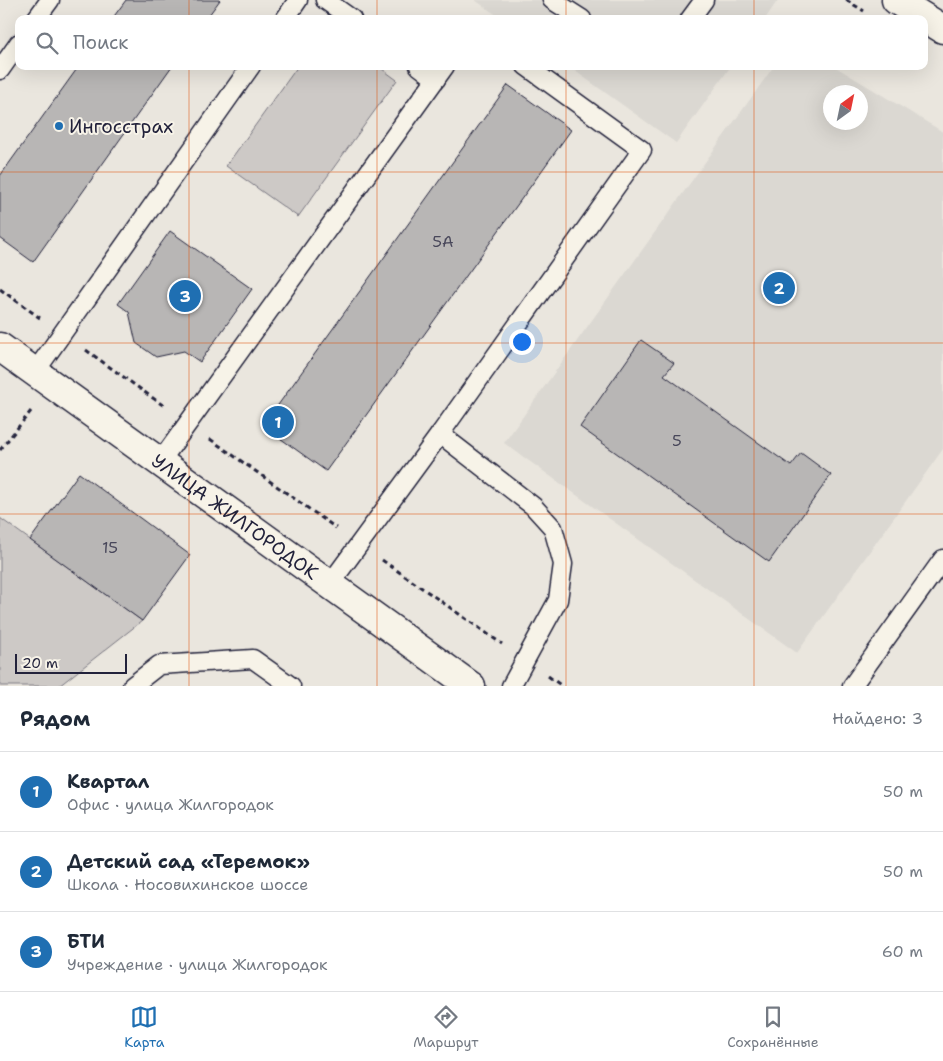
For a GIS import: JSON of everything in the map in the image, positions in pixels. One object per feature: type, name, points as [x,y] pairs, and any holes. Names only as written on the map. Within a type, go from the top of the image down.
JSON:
[{"type":"street","points":[[896,0],[920,15]]},
{"type":"street","points":[[928,20],[943,29]]},
{"type":"street","name":"УЛИЦА ЖИЛГОРОДОК","points":[[0,347],[471,686]]},
{"type":"lane","points":[[39,15],[50,0]]},
{"type":"lane","points":[[288,15],[298,0]]},
{"type":"lane","points":[[325,0],[346,15]]},
{"type":"lane","points":[[552,0],[576,15]]},
{"type":"lane","points":[[693,15],[704,0]]},
{"type":"lane","points":[[0,70],[15,49]]},
{"type":"lane","points":[[34,372],[248,70]]},
{"type":"lane","points":[[330,584],[440,434],[642,150],[532,70]]},
{"type":"lane","points":[[160,462],[441,72]]},
{"type":"lane","points":[[440,434],[534,506],[553,528],[563,564],[558,600],[511,686]]},
{"type":"lane","points":[[852,686],[943,559]]},
{"type":"lane","points":[[132,686],[159,666],[253,659],[292,686]]},
{"type":"path","points":[[846,0],[869,14]]},
{"type":"path","points":[[0,289],[562,686]]},
{"type":"path","points":[[0,450],[31,411]]},
{"type":"shaded area","points":[[475,0],[778,0],[768,15],[496,15]]},
{"type":"shaded area","points":[[295,70],[383,70],[397,80],[298,217],[226,166]]},
{"type":"shaded area","points":[[574,70],[728,70],[676,143]]},
{"type":"shaded area","points":[[771,70],[841,70],[865,85],[823,85],[823,130],[868,130],[868,87],[943,132],[943,449],[797,653],[504,443]]},
{"type":"shaded area","points":[[0,518],[142,621],[59,686],[0,686]]},
{"type":"building","points":[[126,0],[220,0],[209,15],[115,15]]},
{"type":"building","points":[[76,70],[169,70],[33,262],[0,238],[0,176]]},
{"type":"building","points":[[508,85],[571,130],[326,471],[263,426]]},
{"type":"building","points":[[170,231],[252,289],[200,362],[184,351],[156,357],[136,343],[129,312],[118,304]]},
{"type":"building","points":[[641,340],[674,363],[664,375],[791,466],[801,453],[831,475],[769,562],[580,427]]},
{"type":"building","points":[[79,473],[190,555],[142,621],[30,540]]},
{"type":"place","name":"Ингосстрах","points":[[59,126]]},
{"type":"place","name":"Детский сад «Теремок»","points":[[779,288]]},
{"type":"place","name":"БТИ","points":[[185,296]]},
{"type":"place","name":"Квартал","points":[[278,422]]}]
